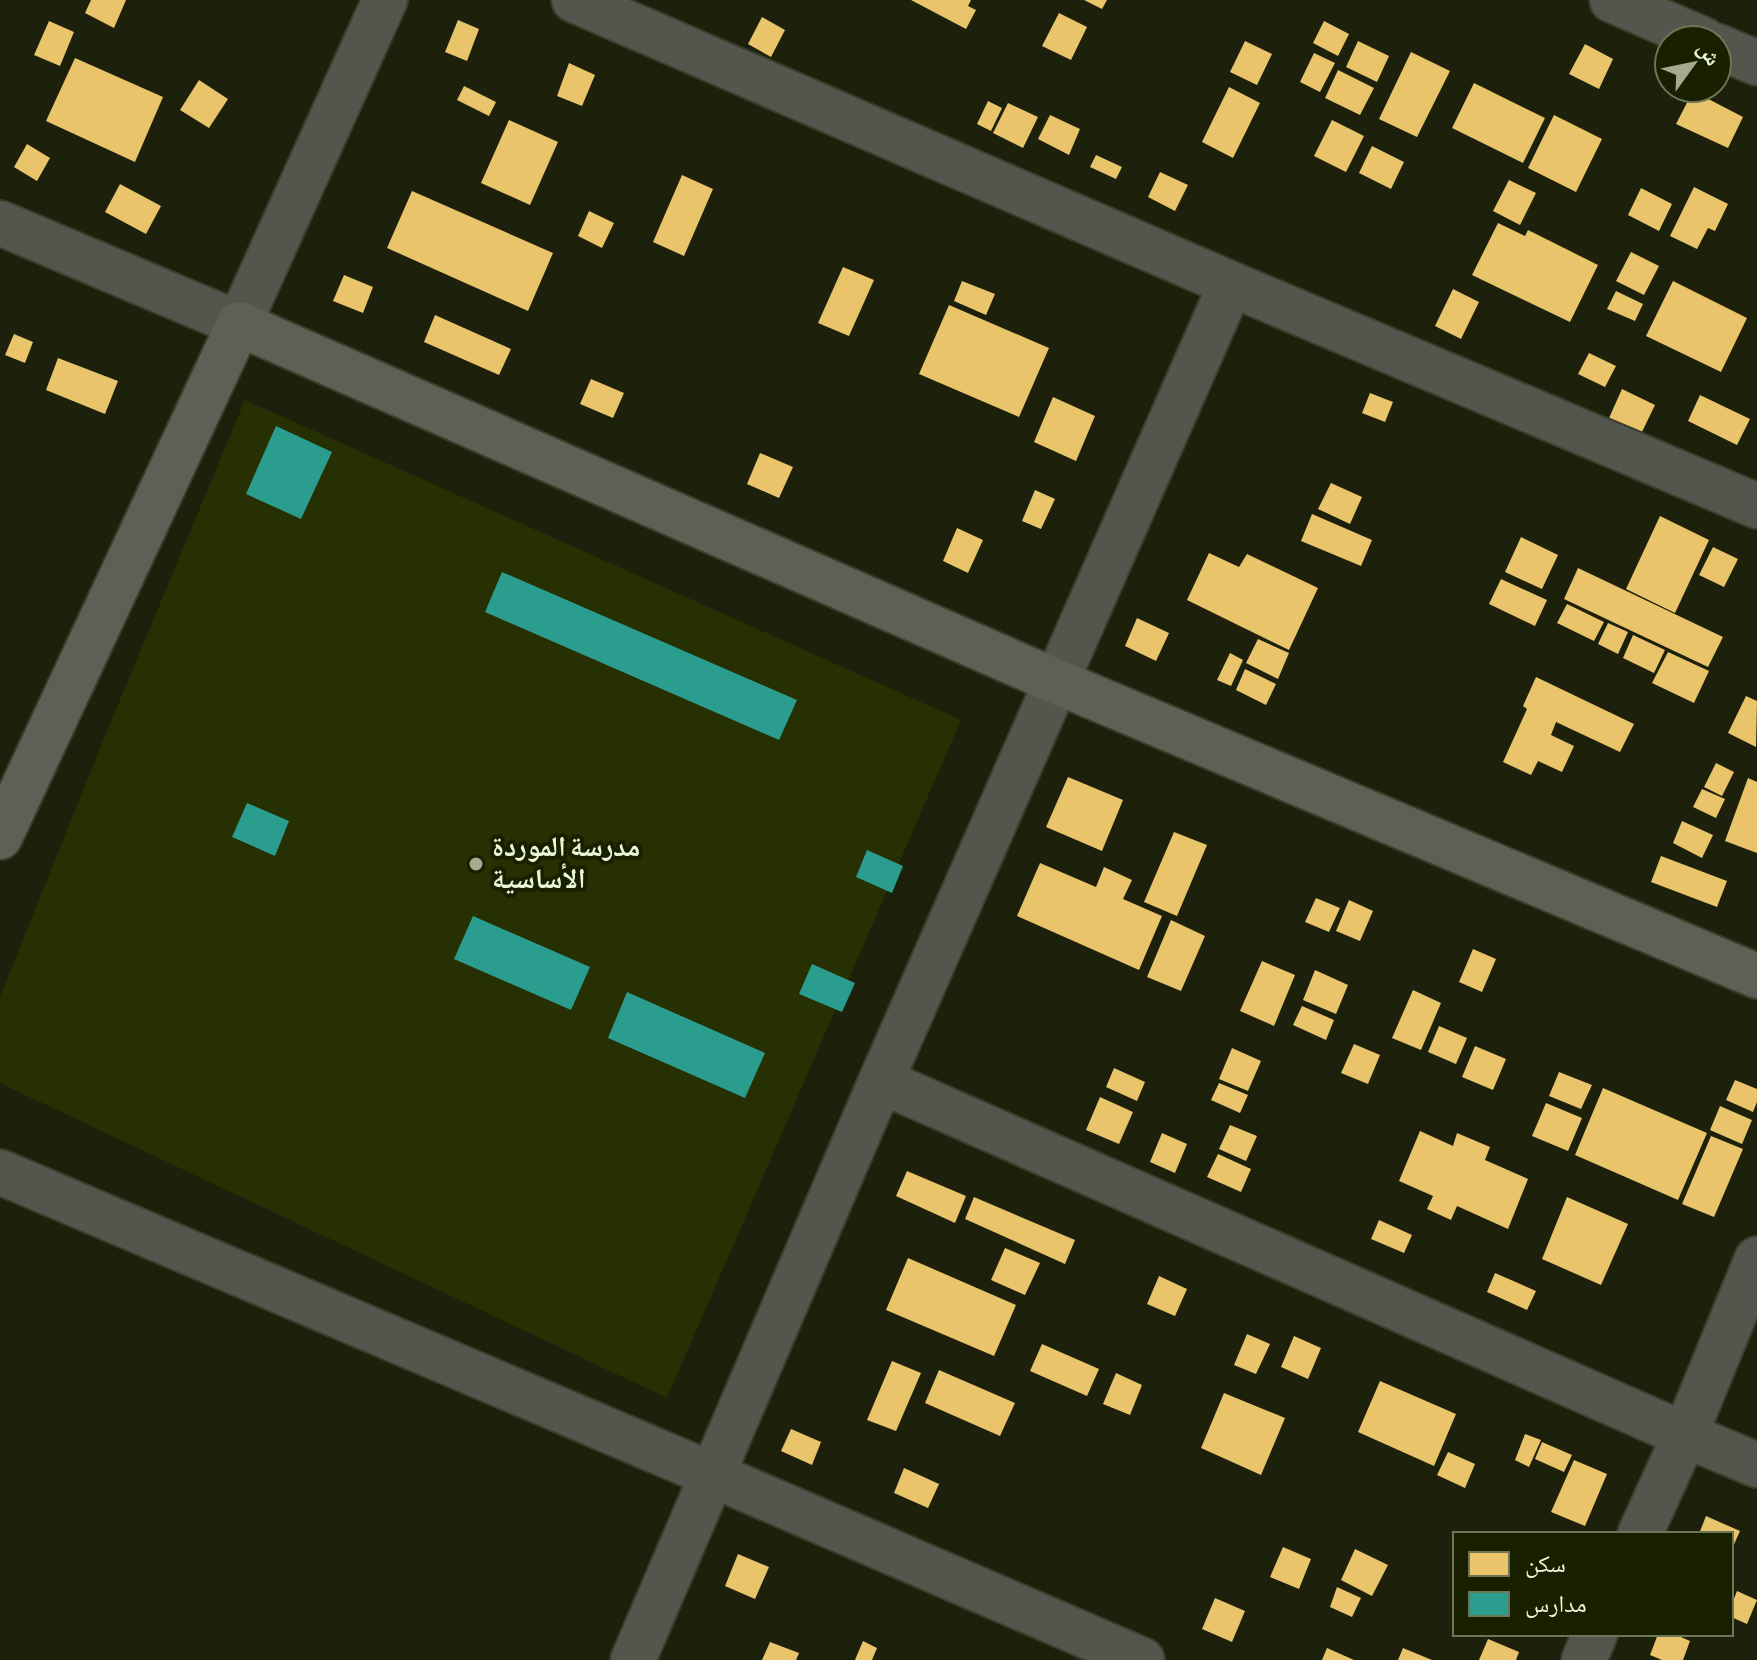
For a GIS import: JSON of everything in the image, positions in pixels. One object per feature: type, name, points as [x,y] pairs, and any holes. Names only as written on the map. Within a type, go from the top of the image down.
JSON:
[{"type":"main road","points":[[0,837],[239,324],[1055,681],[1757,976]]},
{"type":"street","points":[[0,223],[239,324],[385,0]]},
{"type":"street","points":[[574,0],[1231,284],[1757,506]]},
{"type":"street","points":[[1612,0],[1667,24]]},
{"type":"street","points":[[1733,53],[1757,63]]},
{"type":"street","points":[[633,1660],[881,1081],[1231,284]]},
{"type":"street","points":[[881,1081],[1757,1465]]},
{"type":"street","points":[[0,1172],[1142,1660]]},
{"type":"street","points":[[1641,1532],[1685,1435],[1757,1259]]},
{"type":"street","points":[[1584,1660],[1594,1636]]},
{"type":"shaded area","name":"مدرسة الموردة الأساسية","points":[[245,400],[961,720],[667,1398],[0,1083],[0,997]]},
{"type":"building: سكن","points":[[91,0],[126,0],[114,28],[85,13]]},
{"type":"building: سكن","points":[[911,0],[971,0],[968,6],[976,10],[966,29]]},
{"type":"building: سكن","points":[[1084,0],[1107,0],[1102,9]]},
{"type":"building: سكن","points":[[1059,13],[1087,27],[1071,60],[1042,46]]},
{"type":"building: سكن","points":[[762,17],[785,30],[771,57],[748,44]]},
{"type":"building: سكن","points":[[458,20],[479,29],[467,61],[445,52]]},
{"type":"building: سكن","points":[[49,21],[74,32],[60,66],[34,55]]},
{"type":"building: سكن","points":[[1324,21],[1349,34],[1338,56],[1313,43]]},
{"type":"building: سكن","points":[[1245,41],[1272,54],[1257,85],[1230,72]]},
{"type":"building: سكن","points":[[1358,41],[1389,56],[1377,82],[1346,67]]},
{"type":"building: سكن","points":[[1585,44],[1613,59],[1599,89],[1569,74]]},
{"type":"building: سكن","points":[[1411,52],[1450,71],[1417,137],[1379,119]]},
{"type":"building: سكن","points":[[1314,53],[1335,63],[1320,92],[1300,82]]},
{"type":"building: سكن","points":[[75,58],[163,97],[135,162],[46,121]]},
{"type":"building: سكن","points":[[569,63],[595,75],[582,106],[557,96]]},
{"type":"building: سكن","points":[[1338,70],[1374,88],[1360,115],[1325,98]]},
{"type":"building: سكن","points":[[199,80],[228,99],[209,128],[180,110]]},
{"type":"building: سكن","points":[[1474,83],[1545,118],[1523,163],[1452,128]]},
{"type":"building: سكن","points":[[464,86],[496,102],[489,116],[457,100]]},
{"type":"building: سكن","points":[[1229,87],[1260,103],[1233,158],[1202,142]]},
{"type":"building: سكن","points":[[988,101],[1002,108],[991,131],[977,124]]},
{"type":"building: سكن","points":[[1008,103],[1038,117],[1023,148],[993,133]]},
{"type":"building: سكن","points":[[1686,104],[1718,104],[1743,117],[1728,148],[1676,124]]},
{"type":"building: سكن","points":[[1050,115],[1080,129],[1069,155],[1038,139]]},
{"type":"building: سكن","points":[[1554,115],[1602,139],[1576,192],[1528,168]]},
{"type":"building: سكن","points":[[509,120],[558,142],[530,205],[481,183]]},
{"type":"building: سكن","points":[[1332,120],[1364,136],[1346,172],[1314,156]]},
{"type":"building: سكن","points":[[27,144],[50,158],[37,181],[14,167]]},
{"type":"building: سكن","points":[[1372,146],[1404,162],[1391,189],[1359,173]]},
{"type":"building: سكن","points":[[1096,155],[1122,167],[1116,179],[1090,167]]},
{"type":"building: سكن","points":[[1160,172],[1188,185],[1175,211],[1148,197]]},
{"type":"building: سكن","points":[[682,175],[713,189],[684,256],[653,242]]},
{"type":"building: سكن","points":[[1509,180],[1536,193],[1520,225],[1493,211]]},
{"type":"building: سكن","points":[[120,184],[161,206],[146,234],[105,212]]},
{"type":"building: سكن","points":[[1694,187],[1728,204],[1715,231],[1708,228],[1697,249],[1670,236]]},
{"type":"building: سكن","points":[[1641,188],[1672,204],[1659,231],[1628,215]]},
{"type":"building: سكن","points":[[412,191],[553,253],[528,311],[387,248]]},
{"type":"building: سكن","points":[[589,211],[614,223],[602,248],[578,236]]},
{"type":"building: سكن","points":[[1498,223],[1525,236],[1528,230],[1598,265],[1570,322],[1472,275]]},
{"type":"building: سكن","points":[[1631,252],[1659,266],[1644,295],[1616,281]]},
{"type":"building: سكن","points":[[843,267],[874,280],[849,336],[818,323]]},
{"type":"building: سكن","points":[[344,275],[373,287],[363,313],[333,301]]},
{"type":"building: سكن","points":[[962,281],[995,294],[986,315],[954,301]]},
{"type":"building: سكن","points":[[1673,281],[1747,318],[1721,372],[1646,336]]},
{"type":"building: سكن","points":[[1453,289],[1479,302],[1461,339],[1435,326]]},
{"type":"building: سكن","points":[[1616,291],[1643,304],[1635,321],[1607,309]]},
{"type":"building: سكن","points":[[949,305],[1049,348],[1019,417],[919,374]]},
{"type":"building: سكن","points":[[435,315],[511,349],[499,375],[424,342]]},
{"type":"building: سكن","points":[[14,334],[33,342],[25,363],[5,355]]},
{"type":"building: سكن","points":[[1589,353],[1616,366],[1605,387],[1578,374]]},
{"type":"building: سكن","points":[[58,358],[118,381],[105,414],[46,390]]},
{"type":"building: سكن","points":[[591,379],[624,393],[613,418],[580,404]]},
{"type":"building: سكن","points":[[1622,389],[1655,405],[1641,434],[1609,418]]},
{"type":"building: سكن","points":[[1370,393],[1393,402],[1385,422],[1362,413]]},
{"type":"building: سكن","points":[[1700,395],[1750,419],[1737,445],[1688,421]]},
{"type":"building: سكن","points":[[1053,397],[1095,416],[1076,461],[1034,442]]},
{"type":"building: سكن","points":[[760,453],[793,467],[779,498],[747,484]]},
{"type":"building: سكن","points":[[1331,483],[1362,497],[1350,524],[1318,509]]},
{"type":"building: سكن","points":[[1035,490],[1055,499],[1041,529],[1022,521]]},
{"type":"building: سكن","points":[[1312,514],[1372,540],[1361,566],[1301,541]]},
{"type":"building: سكن","points":[[1660,516],[1709,540],[1675,613],[1626,589]]},
{"type":"building: سكن","points":[[957,528],[983,540],[968,573],[943,561]]},
{"type":"building: سكن","points":[[1521,537],[1558,555],[1542,589],[1505,572]]},
{"type":"building: سكن","points":[[1713,547],[1738,559],[1724,587],[1699,575]]},
{"type":"building: سكن","points":[[1209,553],[1239,567],[1247,554],[1318,588],[1289,650],[1187,600]]},
{"type":"building: سكن","points":[[1578,568],[1723,637],[1708,667],[1564,599]]},
{"type":"building: سكن","points":[[1501,579],[1547,600],[1535,626],[1489,604]]},
{"type":"building: سكن","points":[[1567,604],[1604,622],[1594,641],[1557,623]]},
{"type":"building: سكن","points":[[1137,618],[1169,633],[1156,661],[1125,646]]},
{"type":"building: سكن","points":[[1608,623],[1628,632],[1618,654],[1598,644]]},
{"type":"building: سكن","points":[[1633,635],[1665,650],[1654,673],[1623,658]]},
{"type":"building: سكن","points":[[1258,639],[1289,653],[1278,679],[1246,663]]},
{"type":"building: سكن","points":[[1668,652],[1709,671],[1694,703],[1652,683]]},
{"type":"building: سكن","points":[[1230,653],[1243,660],[1231,686],[1217,680]]},
{"type":"building: سكن","points":[[1245,669],[1276,684],[1266,705],[1236,690]]},
{"type":"building: سكن","points":[[1536,677],[1634,724],[1620,752],[1556,722],[1551,735],[1574,746],[1562,772],[1538,761],[1531,775],[1503,762],[1527,709],[1523,706]]},
{"type":"building: سكن","points":[[1746,696],[1757,701],[1756,747],[1728,733]]},
{"type":"building: سكن","points":[[1716,763],[1734,772],[1722,796],[1704,787]]},
{"type":"building: سكن","points":[[1068,777],[1123,800],[1102,851],[1046,827]]},
{"type":"building: سكن","points":[[1748,778],[1757,782],[1757,853],[1725,841]]},
{"type":"building: سكن","points":[[1702,789],[1725,799],[1716,818],[1693,807]]},
{"type":"building: سكن","points":[[1682,821],[1713,835],[1702,858],[1673,843]]},
{"type":"building: سكن","points":[[1174,832],[1207,845],[1177,916],[1144,902]]},
{"type":"building: سكن","points":[[1661,856],[1727,881],[1717,907],[1651,882]]},
{"type":"building: سكن","points":[[1040,863],[1096,887],[1104,867],[1132,880],[1123,899],[1162,916],[1139,970],[1017,916]]},
{"type":"building: سكن","points":[[1316,898],[1340,908],[1329,932],[1305,922]]},
{"type":"building: سكن","points":[[1349,900],[1373,911],[1360,941],[1336,931]]},
{"type":"building: سكن","points":[[1171,920],[1205,936],[1181,991],[1147,977]]},
{"type":"building: سكن","points":[[1473,949],[1496,959],[1482,992],[1459,982]]},
{"type":"building: سكن","points":[[1262,961],[1295,975],[1274,1026],[1240,1011]]},
{"type":"building: سكن","points":[[1315,970],[1348,985],[1336,1014],[1303,1000]]},
{"type":"building: سكن","points":[[1413,990],[1441,1003],[1421,1050],[1392,1038]]},
{"type":"building: سكن","points":[[1302,1006],[1334,1020],[1326,1040],[1293,1025]]},
{"type":"building: سكن","points":[[1439,1026],[1467,1038],[1456,1064],[1428,1052]]},
{"type":"building: سكن","points":[[1354,1044],[1380,1055],[1368,1084],[1341,1073]]},
{"type":"building: سكن","points":[[1475,1046],[1506,1059],[1493,1090],[1462,1077]]},
{"type":"building: سكن","points":[[1232,1048],[1261,1061],[1248,1091],[1219,1079]]},
{"type":"building: سكن","points":[[1114,1068],[1145,1082],[1137,1101],[1106,1087]]},
{"type":"building: سكن","points":[[1559,1072],[1592,1085],[1581,1109],[1549,1096]]},
{"type":"building: سكن","points":[[1735,1080],[1757,1089],[1753,1112],[1726,1100]]},
{"type":"building: سكن","points":[[1219,1083],[1248,1095],[1240,1113],[1211,1100]]},
{"type":"building: سكن","points":[[1603,1088],[1707,1133],[1678,1200],[1575,1155]]},
{"type":"building: سكن","points":[[1100,1097],[1133,1112],[1119,1144],[1086,1130]]},
{"type":"building: سكن","points":[[1546,1103],[1582,1118],[1568,1151],[1532,1136]]},
{"type":"building: سكن","points":[[1720,1106],[1752,1120],[1742,1144],[1710,1130]]},
{"type":"building: سكن","points":[[1230,1125],[1257,1136],[1246,1161],[1219,1149]]},
{"type":"building: سكن","points":[[1420,1131],[1453,1146],[1457,1133],[1490,1147],[1485,1160],[1528,1179],[1508,1229],[1457,1206],[1451,1220],[1427,1209],[1433,1196],[1399,1181]]},
{"type":"building: سكن","points":[[1162,1133],[1187,1144],[1175,1173],[1150,1162]]},
{"type":"building: سكن","points":[[1711,1136],[1743,1149],[1714,1217],[1682,1204]]},
{"type":"building: سكن","points":[[1218,1154],[1251,1169],[1241,1192],[1207,1177]]},
{"type":"building: سكن","points":[[907,1171],[966,1196],[955,1223],[896,1196]]},
{"type":"building: سكن","points":[[974,1197],[1075,1240],[1065,1264],[965,1219]]},
{"type":"building: سكن","points":[[1567,1197],[1628,1224],[1601,1285],[1542,1259]]},
{"type":"building: سكن","points":[[1379,1220],[1412,1235],[1404,1253],[1371,1239]]},
{"type":"building: سكن","points":[[1005,1248],[1040,1263],[1025,1295],[991,1280]]},
{"type":"building: سكن","points":[[908,1258],[1016,1305],[994,1356],[886,1310]]},
{"type":"building: سكن","points":[[1495,1273],[1536,1291],[1527,1310],[1487,1292]]},
{"type":"building: سكن","points":[[1159,1276],[1187,1289],[1175,1316],[1147,1304]]},
{"type":"building: سكن","points":[[1247,1334],[1270,1344],[1256,1374],[1234,1365]]},
{"type":"building: سكن","points":[[1294,1336],[1321,1348],[1308,1379],[1281,1367]]},
{"type":"building: سكن","points":[[1042,1344],[1099,1369],[1087,1396],[1030,1371]]},
{"type":"building: سكن","points":[[892,1361],[921,1373],[896,1431],[867,1420]]},
{"type":"building: سكن","points":[[939,1370],[1015,1403],[1000,1436],[925,1403]]},
{"type":"building: سكن","points":[[1116,1373],[1142,1385],[1130,1415],[1103,1404]]},
{"type":"building: سكن","points":[[1380,1381],[1456,1414],[1434,1466],[1358,1432]]},
{"type":"building: سكن","points":[[1224,1393],[1285,1418],[1261,1475],[1201,1448]]},
{"type":"building: سكن","points":[[791,1429],[821,1442],[812,1465],[781,1451]]},
{"type":"building: سكن","points":[[1525,1434],[1541,1440],[1529,1467],[1515,1460]]},
{"type":"building: سكن","points":[[1542,1442],[1572,1455],[1564,1472],[1535,1459]]},
{"type":"building: سكن","points":[[1448,1452],[1475,1464],[1465,1488],[1437,1475]]},
{"type":"building: سكن","points":[[1574,1460],[1607,1474],[1585,1526],[1551,1512]]},
{"type":"building: سكن","points":[[904,1468],[939,1484],[928,1508],[894,1493]]},
{"type":"building: سكن","points":[[1706,1516],[1740,1531],[1733,1547],[1733,1532],[1700,1532]]},
{"type":"building: سكن","points":[[1283,1547],[1311,1559],[1299,1589],[1270,1577]]},
{"type":"building: سكن","points":[[1355,1549],[1388,1565],[1372,1596],[1341,1580]]},
{"type":"building: سكن","points":[[738,1554],[769,1567],[755,1599],[725,1586]]},
{"type":"building: سكن","points":[[1337,1587],[1361,1598],[1352,1617],[1330,1607]]},
{"type":"building: سكن","points":[[1737,1591],[1757,1600],[1747,1624],[1733,1618],[1733,1601]]},
{"type":"building: سكن","points":[[1215,1598],[1245,1611],[1232,1642],[1202,1629]]},
{"type":"building: سكن","points":[[1657,1636],[1679,1636],[1690,1641],[1683,1660],[1662,1660],[1650,1655]]},
{"type":"building: سكن","points":[[1488,1639],[1519,1652],[1516,1660],[1479,1660]]},
{"type":"building: سكن","points":[[863,1641],[877,1648],[872,1660],[855,1660]]},
{"type":"building: سكن","points":[[770,1642],[799,1653],[796,1660],[762,1660]]},
{"type":"building: سكن","points":[[1327,1648],[1354,1660],[1322,1660]]},
{"type":"building: سكن","points":[[1403,1648],[1432,1660],[1398,1660]]},
{"type":"building: مدارس","points":[[276,426],[332,452],[301,519],[246,494]]},
{"type":"building: مدارس","points":[[502,572],[797,700],[779,740],[485,612]]},
{"type":"building: مدارس","points":[[247,803],[289,821],[275,856],[232,837]]},
{"type":"building: مدارس","points":[[867,850],[903,866],[892,893],[856,877]]},
{"type":"building: مدارس","points":[[473,916],[590,967],[571,1010],[454,959]]},
{"type":"building: مدارس","points":[[812,964],[855,983],[842,1012],[799,994]]},
{"type":"building: مدارس","points":[[627,992],[765,1053],[745,1098],[608,1038]]},
{"type":"place","name":"مدرسة الموردة الأساسية","points":[[476,864]]}]
